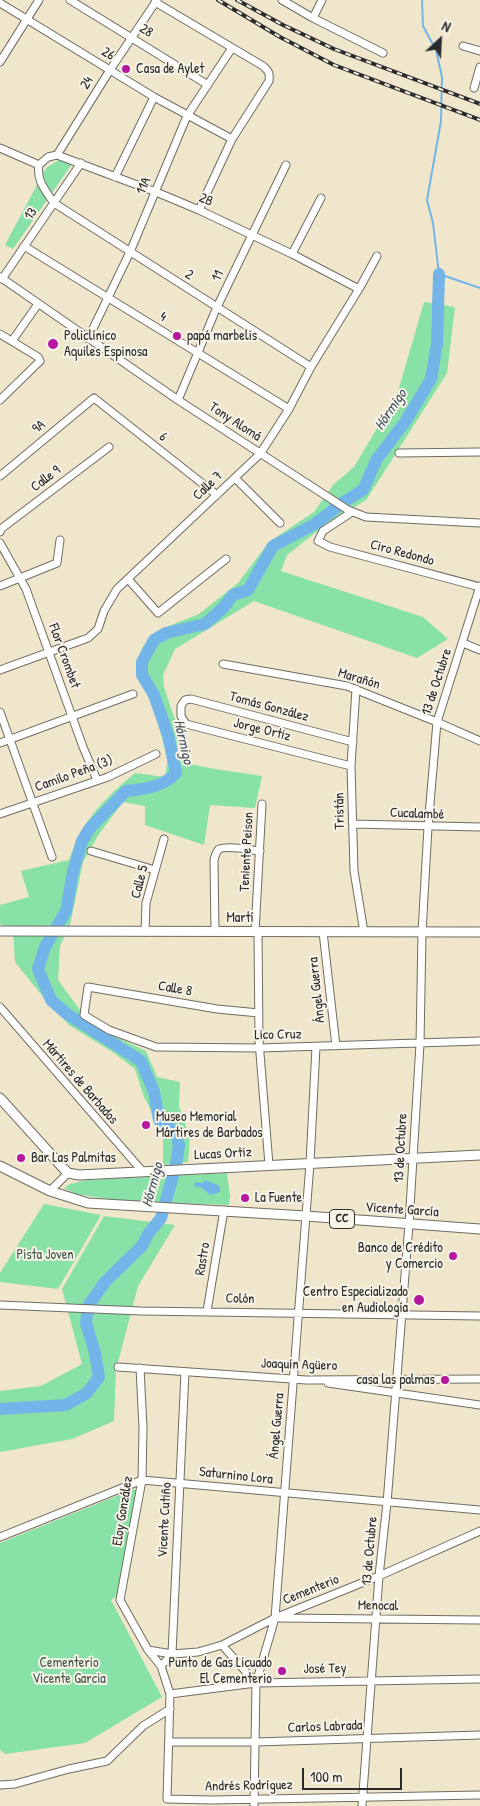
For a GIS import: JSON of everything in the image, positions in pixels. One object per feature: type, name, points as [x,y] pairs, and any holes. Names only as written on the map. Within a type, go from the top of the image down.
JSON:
[{"type":"main road","name":"Martí","points":[[0,931],[480,932]]},
{"type":"main road","points":[[0,1098],[68,1173]]},
{"type":"main road","name":"Lucas Ortiz","points":[[68,1173],[79,1175],[158,1172],[480,1155]]},
{"type":"main road","name":"Vicente García","points":[[0,1166],[50,1191],[88,1202],[480,1229]]},
{"type":"street","points":[[0,62],[39,0]]},
{"type":"street","name":"28","points":[[70,0],[208,85]]},
{"type":"street","points":[[282,0],[313,18],[383,53]]},
{"type":"street","points":[[313,18],[322,0]]},
{"type":"street","points":[[156,1],[263,66],[270,74],[269,81],[232,139],[200,210]]},
{"type":"street","name":"24","points":[[57,155],[156,1]]},
{"type":"street","name":"26","points":[[0,3],[154,97],[232,139]]},
{"type":"street","points":[[463,46],[480,51]]},
{"type":"street","name":"11A","points":[[88,339],[130,252],[187,116],[232,48]]},
{"type":"street","points":[[474,88],[480,67]]},
{"type":"street","points":[[115,177],[154,97]]},
{"type":"street","points":[[0,148],[38,165]]},
{"type":"street","points":[[38,165],[48,157],[57,155]]},
{"type":"street","name":"2B","points":[[57,155],[200,210],[252,234],[359,289]]},
{"type":"street","name":"13","points":[[1,278],[81,163]]},
{"type":"street","points":[[38,165],[40,183],[54,203]]},
{"type":"street","name":"11","points":[[178,400],[217,307],[286,165]]},
{"type":"street","points":[[292,254],[320,198]]},
{"type":"street","name":"2","points":[[54,203],[312,367]]},
{"type":"street","name":"4","points":[[24,246],[289,409]]},
{"type":"street","name":"Calle 7","points":[[0,670],[88,638],[98,629],[104,611],[117,589],[260,454],[289,409],[377,256]]},
{"type":"street","name":"Tony Alomá","points":[[1,278],[178,400],[350,511],[366,517],[480,523]]},
{"type":"street","points":[[12,341],[38,304]]},
{"type":"street","points":[[0,334],[38,357],[40,361],[0,400]]},
{"type":"street","name":"9A","points":[[0,476],[94,398]]},
{"type":"street","name":"6","points":[[94,398],[217,495]]},
{"type":"street","name":"Calle 9","points":[[0,532],[1,529],[109,448]]},
{"type":"street","points":[[399,453],[480,452]]},
{"type":"street","points":[[235,478],[280,523]]},
{"type":"street","name":"Ciro Redondo","points":[[350,511],[323,531],[318,541],[330,546],[480,586]]},
{"type":"street","points":[[0,586],[57,562],[60,540]]},
{"type":"street","name":"Flor Crombet","points":[[0,543],[26,589],[97,780]]},
{"type":"street","points":[[128,579],[158,613],[226,559]]},
{"type":"street","name":"13 de Octubre","points":[[363,1802],[371,1681],[378,1618],[379,1576],[387,1502],[409,1224],[420,1044],[422,932],[436,722],[480,586]]},
{"type":"street","points":[[463,643],[480,650]]},
{"type":"street","name":"Marañón","points":[[223,664],[346,686],[480,741]]},
{"type":"street","name":"Tristán","points":[[356,689],[351,766],[352,824],[354,871],[364,932]]},
{"type":"street","points":[[0,743],[133,694]]},
{"type":"street","name":"Tomás González","points":[[181,706],[186,700],[190,699],[353,742]]},
{"type":"street","name":"Jorge Ortiz","points":[[181,706],[181,716],[186,724],[351,766]]},
{"type":"street","points":[[0,712],[52,857]]},
{"type":"street","name":"Camilo Peña (3)","points":[[0,814],[97,780],[156,754]]},
{"type":"street","name":"Teniente Peison","points":[[262,804],[257,932],[260,1048],[269,1165]]},
{"type":"street","name":"Cucalambé","points":[[352,824],[480,828]]},
{"type":"street","name":"Calle 5","points":[[145,932],[146,903],[164,839]]},
{"type":"street","points":[[215,932],[214,860],[216,853],[220,849],[226,848],[260,851]]},
{"type":"street","points":[[91,851],[155,870]]},
{"type":"street","name":"Ángel Guerra","points":[[323,932],[336,1046]]},
{"type":"street","name":"Calle 8","points":[[84,1015],[88,987],[217,1009],[259,1013]]},
{"type":"street","name":"Mártires de Barbados","points":[[0,1007],[143,1172]]},
{"type":"street","name":"Lico Cruz","points":[[84,1015],[110,1030],[156,1047],[316,1047],[480,1041]]},
{"type":"street","name":"Ángel Guerra","points":[[254,1802],[256,1683],[275,1618],[310,1163],[316,1047]]},
{"type":"street","points":[[50,1191],[68,1173]]},
{"type":"street","name":"Rastro","points":[[207,1311],[224,1210]]},
{"type":"street","name":"Colón","points":[[0,1306],[78,1310],[480,1316]]},
{"type":"street","name":"Joaquín Agüero","points":[[118,1367],[306,1380],[480,1379]]},
{"type":"street","name":"Eloy González","points":[[140,1368],[143,1428],[142,1480],[120,1600],[148,1650]]},
{"type":"street","name":"Vicente Cutiño","points":[[172,1654],[186,1372]]},
{"type":"street","points":[[306,1380],[480,1405]]},
{"type":"street","name":"Saturnino Lora","points":[[0,1537],[142,1480],[480,1510]]},
{"type":"street","name":"Cementerio","points":[[148,1650],[172,1654],[198,1652],[222,1646],[275,1618],[379,1576],[480,1531]]},
{"type":"street","name":"Menocal","points":[[275,1618],[480,1620]]},
{"type":"street","points":[[222,1646],[256,1683]]},
{"type":"street","points":[[148,1650],[160,1666],[170,1694],[170,1742]]},
{"type":"street","points":[[160,1666],[172,1654]]},
{"type":"street","name":"José Tey","points":[[170,1694],[256,1683],[480,1679]]},
{"type":"street","points":[[0,1785],[15,1784],[69,1769],[108,1761],[143,1726],[170,1709]]},
{"type":"street","name":"Carlos Labrada","points":[[170,1742],[256,1742],[480,1735]]},
{"type":"street","name":"Andrés Rodríguez","points":[[170,1742],[167,1799],[254,1802],[363,1802],[480,1795]]},
{"type":"green space","points":[[59,160],[72,164],[13,249],[5,245],[46,168]]},
{"type":"green space","points":[[424,302],[455,307],[447,373],[366,500],[324,526],[287,555],[281,571],[423,617],[448,639],[417,658],[254,601],[175,649],[163,675],[164,687],[177,726],[178,756],[184,763],[262,776],[255,808],[210,805],[204,845],[145,825],[145,806],[123,802],[99,834],[83,862],[70,925],[60,946],[58,980],[80,1010],[118,1038],[146,1051],[157,1077],[180,1082],[179,1106],[190,1138],[188,1162],[163,1165],[163,1134],[144,1097],[135,1069],[114,1053],[69,1025],[40,993],[15,962],[13,929],[0,924],[0,905],[29,897],[21,871],[69,860],[81,833],[95,811],[135,773],[165,777],[168,758],[152,704],[136,666],[143,646],[164,628],[199,614],[238,583],[269,542],[314,512],[333,485],[354,467],[397,395]]},
{"type":"green space","points":[[227,1173],[230,1196],[229,1205],[120,1201],[76,1194],[64,1188],[70,1184],[86,1180]]},
{"type":"green space","name":"Pista Joven","points":[[44,1204],[101,1215],[58,1289],[0,1282],[0,1273]]},
{"type":"green space","points":[[104,1216],[175,1225],[138,1286],[116,1370],[114,1421],[72,1439],[0,1452],[0,1391],[41,1386],[82,1364],[62,1289]]},
{"type":"green space","name":"Cementerio Vicente Garcia","points":[[134,1489],[138,1492],[117,1596],[111,1600],[162,1697],[85,1743],[5,1754],[0,1750],[0,1543]]},
{"type":"water","points":[[205,1180],[220,1186],[220,1192],[210,1195],[202,1188],[194,1186],[195,1182],[203,1183]]},
{"type":"waterway","name":"Hórmigo","points":[[422,0],[423,26],[436,50],[442,77],[441,121],[427,200],[433,223],[439,274],[480,288]]},
{"type":"waterway","name":"Hórmigo","points":[[0,1409],[66,1405],[87,1393],[99,1377],[95,1353],[86,1323],[88,1306],[105,1282],[142,1246],[148,1234],[161,1218],[176,1165],[179,1145],[176,1133],[159,1120],[154,1092],[141,1061],[67,1014],[51,1000],[38,969],[45,947],[66,911],[73,872],[82,841],[90,828],[126,791],[159,784],[176,773],[168,735],[154,695],[142,675],[142,662],[154,640],[166,633],[205,624],[223,608],[233,595],[248,590],[273,546],[315,524],[342,503],[363,490],[377,459],[405,422],[431,379],[437,344],[439,274]]},
{"type":"railway","points":[[218,0],[280,37],[334,65],[480,120]]},
{"type":"railway","points":[[237,0],[283,25],[334,49],[480,104]]},
{"type":"place","name":"Casa de Aylet","points":[[126,69]]},
{"type":"place","name":"papá marbelis","points":[[177,336]]},
{"type":"place","name":"Policlínico Aquiles Espinosa","points":[[53,344]]},
{"type":"place","name":"Museo Memorial Mártires de Barbados","points":[[146,1125]]},
{"type":"place","name":"Bar Las Palmitas","points":[[21,1158]]},
{"type":"place","name":"La Fuente","points":[[245,1198]]},
{"type":"place","name":"Banco de Crédito y Comercio","points":[[453,1256]]},
{"type":"place","name":"Centro Especializado en Audiología","points":[[419,1300]]},
{"type":"place","name":"casa las palmas","points":[[445,1380]]},
{"type":"place","name":"Punto de Gas Licuado El Cementerio","points":[[282,1671]]}]
